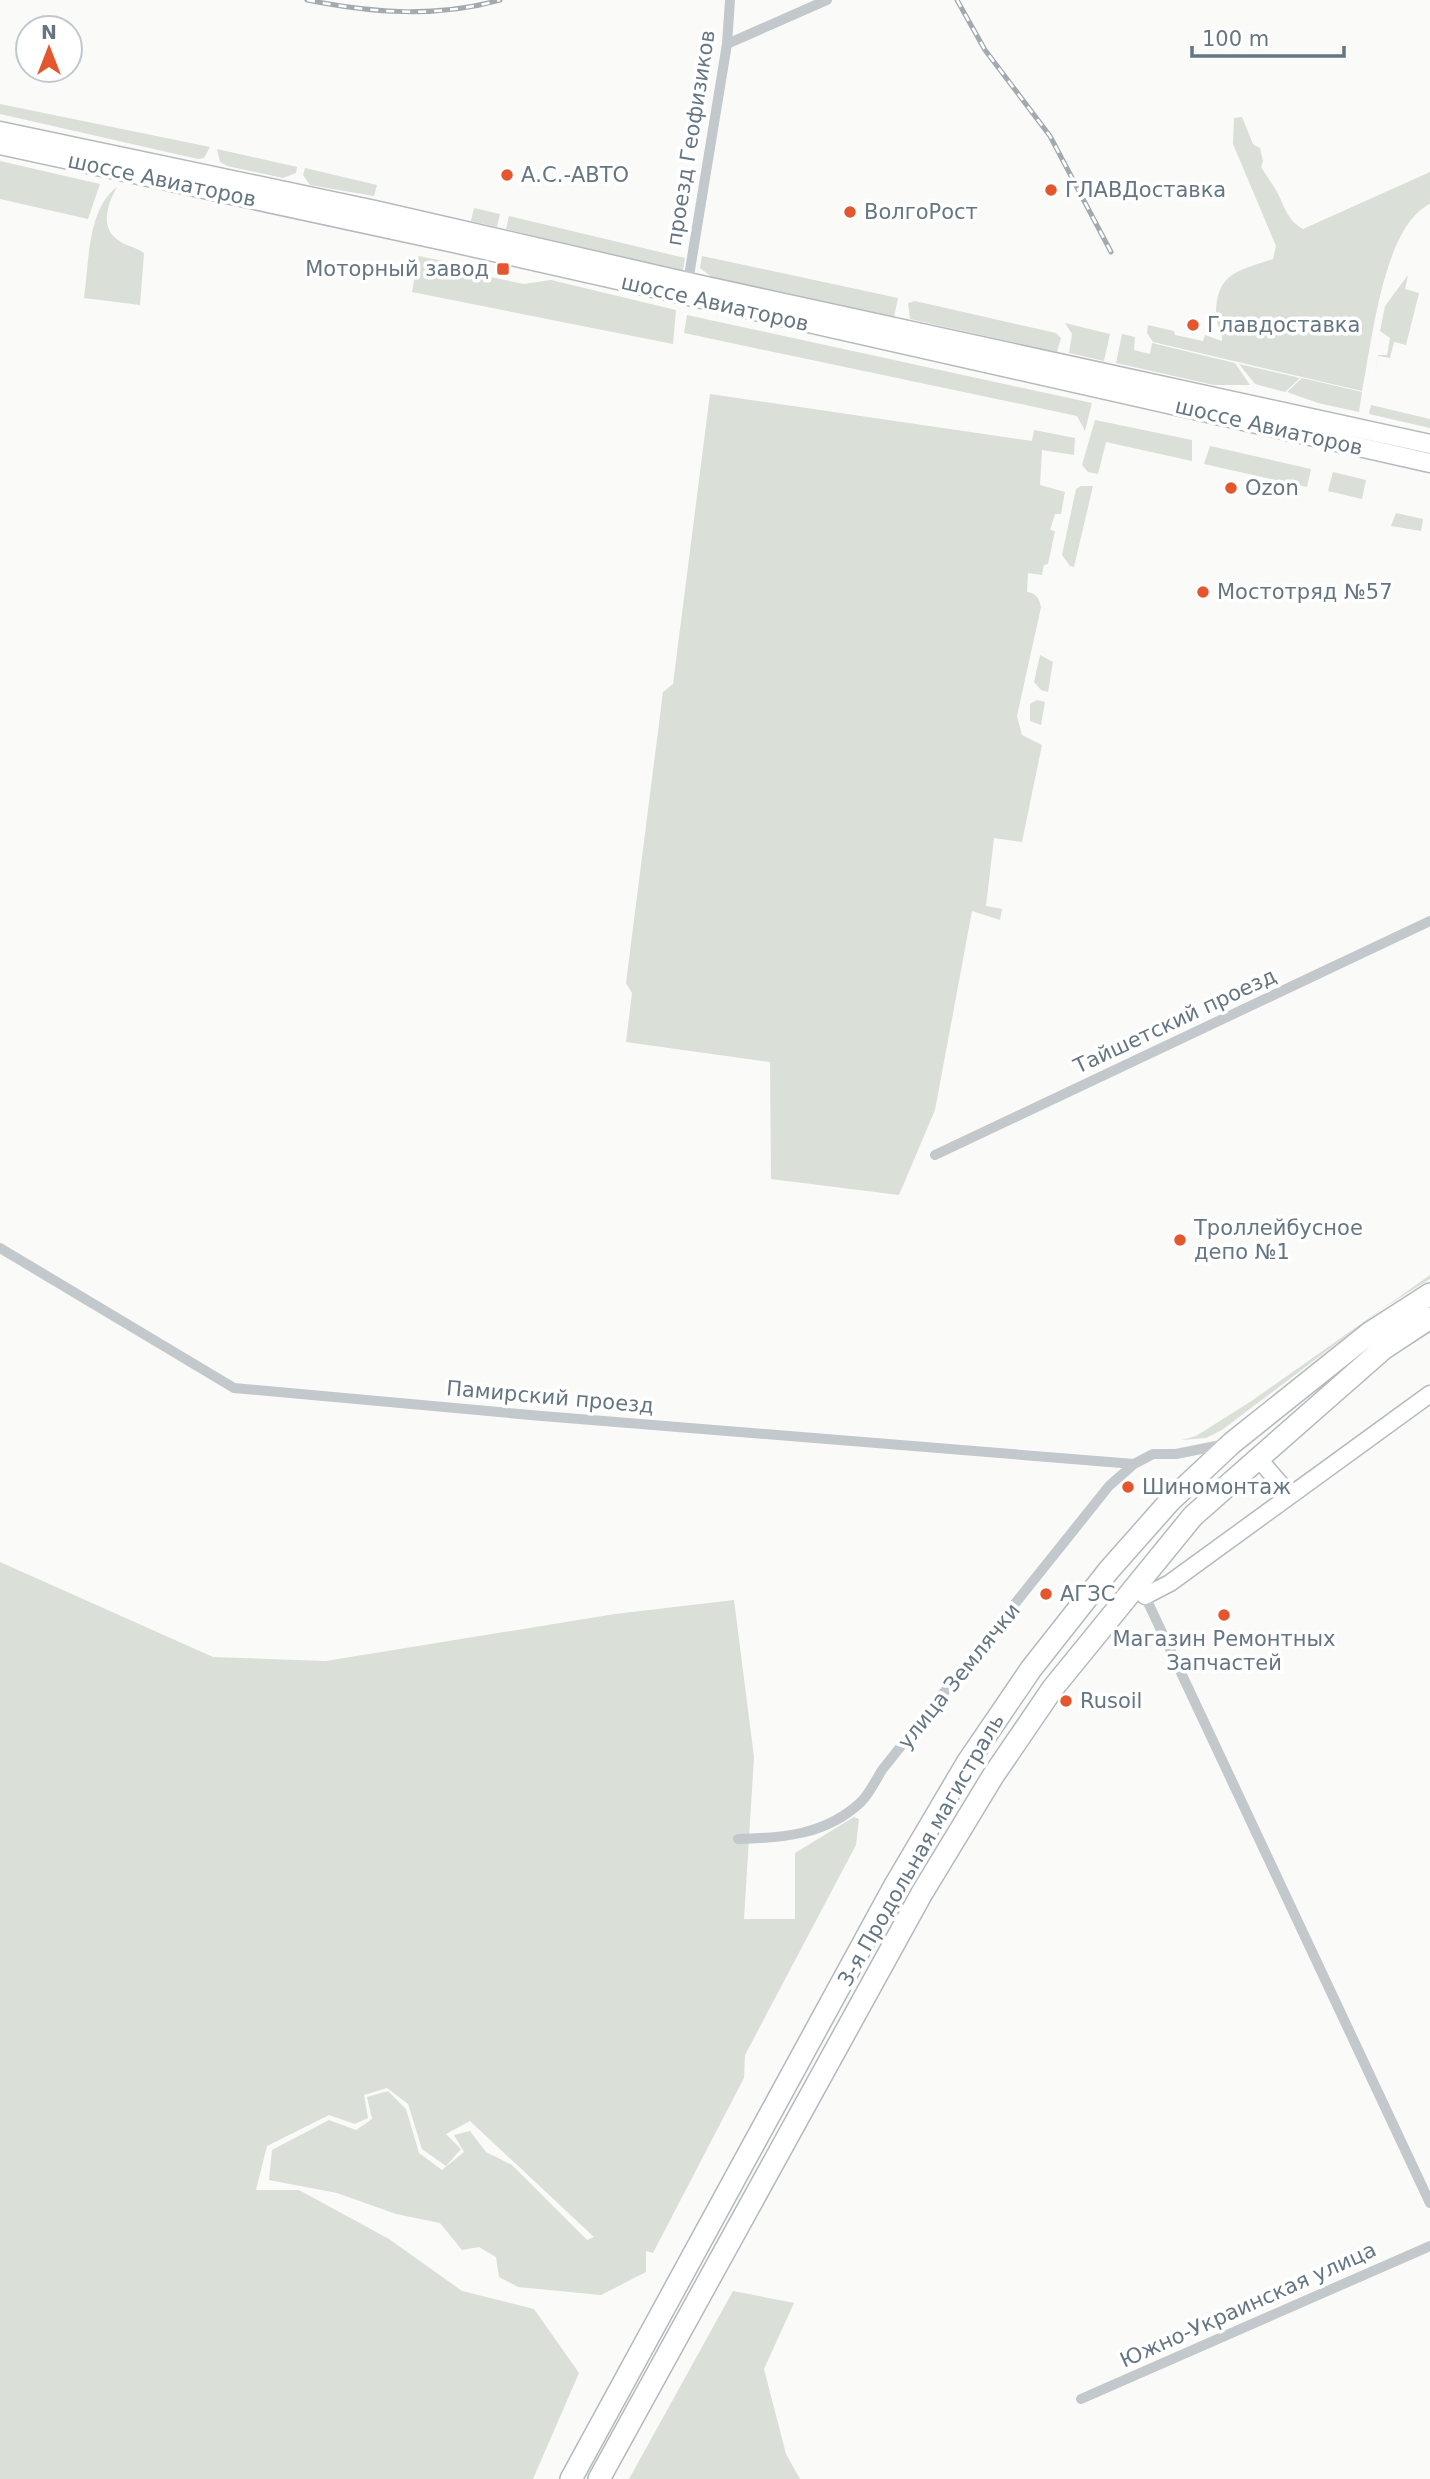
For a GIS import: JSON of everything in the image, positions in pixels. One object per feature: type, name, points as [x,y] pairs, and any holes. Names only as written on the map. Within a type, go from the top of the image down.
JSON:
[{"type":"highway","name":"3-я Продольная магистраль","points":[[570,2479],[895,1885],[967,1763],[1031,1669],[1110,1570],[1170,1501],[1232,1443],[1371,1332],[1430,1294]]},
{"type":"highway","name":"3-я Продольная магистраль","points":[[599,2479],[922,1893],[1039,1708],[1111,1614],[1193,1516],[1383,1349],[1430,1318]]},
{"type":"highway","points":[[1111,1614],[1145,1596]]},
{"type":"main road","name":"шоссе Авиаторов","points":[[0,131],[375,210],[686,290],[1430,463]]},
{"type":"main road","name":"шоссе Авиаторов","points":[[0,145],[462,245],[1430,444]]},
{"type":"street","name":"проезд Геофизиков","points":[[686,290],[727,44],[730,0]]},
{"type":"street","points":[[727,44],[827,0]]},
{"type":"street","name":"Тайшетский проезд","points":[[935,1155],[1430,921]]},
{"type":"street","name":"Памирский проезд","points":[[0,1248],[234,1388],[1134,1464]]},
{"type":"street","points":[[1430,1394],[1170,1583],[1145,1596],[1430,2203]]},
{"type":"street","name":"улица Землячки","points":[[738,1839],[780,1838],[808,1833],[821,1828],[862,1802],[882,1770],[1109,1486],[1134,1464],[1153,1454],[1177,1454],[1232,1443]]},
{"type":"street","points":[[1257,1457],[1289,1494]]},
{"type":"street","name":"Южно-Украинская улица","points":[[1081,2399],[1430,2246]]},
{"type":"shaded area","points":[[0,104],[210,147],[204,158],[198,159],[0,114]]},
{"type":"shaded area","points":[[1242,117],[1253,144],[1260,148],[1263,161],[1261,167],[1290,217],[1303,229],[1430,172],[1430,204],[1414,216],[1390,260],[1362,391],[1153,342],[1147,333],[1148,325],[1174,331],[1175,335],[1203,341],[1205,335],[1222,341],[1216,315],[1220,290],[1232,275],[1273,259],[1276,246],[1233,144],[1234,118]]},
{"type":"shaded area","points":[[217,149],[297,167],[296,173],[283,178],[227,166],[220,162]]},
{"type":"shaded area","points":[[0,161],[100,184],[88,219],[0,199]]},
{"type":"shaded area","points":[[305,168],[377,185],[374,196],[310,185],[303,175]]},
{"type":"shaded area","points":[[117,187],[108,207],[107,222],[112,235],[144,253],[140,305],[84,298],[95,223],[107,197]]},
{"type":"shaded area","points":[[474,208],[500,214],[497,227],[471,221]]},
{"type":"shaded area","points":[[509,216],[685,258],[683,271],[506,229]]},
{"type":"shaded area","points":[[418,256],[459,264],[481,275],[524,284],[551,280],[676,310],[673,344],[412,292]]},
{"type":"shaded area","points":[[702,256],[898,298],[894,317],[713,278],[700,268]]},
{"type":"shaded area","points":[[1408,275],[1405,289],[1419,293],[1406,345],[1394,342],[1390,358],[1378,356],[1374,380],[1378,355],[1387,355],[1390,338],[1380,331],[1385,306]]},
{"type":"shaded area","points":[[915,301],[1056,333],[1061,338],[1057,352],[910,319],[908,303]]},
{"type":"shaded area","points":[[687,315],[1092,403],[1085,431],[1077,416],[684,333]]},
{"type":"shaded area","points":[[1065,323],[1110,334],[1104,361],[1069,353],[1072,334]]},
{"type":"shaded area","points":[[1122,334],[1135,337],[1134,350],[1150,354],[1152,343],[1235,363],[1250,385],[1214,385],[1116,363]]},
{"type":"shaded area","points":[[1239,364],[1300,378],[1285,392],[1255,384]]},
{"type":"shaded area","points":[[1302,378],[1362,392],[1359,412],[1318,403],[1287,392]]},
{"type":"shaded area","points":[[710,394],[1032,441],[1034,430],[1075,438],[1074,455],[1042,450],[1040,485],[1065,492],[1061,514],[1055,514],[1050,530],[1055,531],[1048,564],[1044,565],[1042,575],[1028,573],[1027,592],[1037,596],[1041,607],[1017,716],[1022,735],[1042,745],[1022,842],[994,838],[986,906],[1002,909],[1000,920],[972,911],[935,1110],[899,1195],[771,1179],[770,1062],[626,1042],[632,993],[626,983],[663,692],[673,684]]},
{"type":"shaded area","points":[[1371,405],[1430,419],[1430,428],[1369,414]]},
{"type":"shaded area","points":[[1095,420],[1192,440],[1192,461],[1106,442],[1098,474],[1088,472],[1082,465]]},
{"type":"shaded area","points":[[1210,446],[1311,469],[1307,487],[1204,464]]},
{"type":"shaded area","points":[[1333,472],[1366,480],[1362,499],[1328,491]]},
{"type":"shaded area","points":[[1093,486],[1074,567],[1070,566],[1062,555],[1076,489]]},
{"type":"shaded area","points":[[1396,513],[1423,519],[1421,531],[1391,526]]},
{"type":"shaded area","points":[[1040,655],[1053,662],[1048,692],[1041,690],[1034,682]]},
{"type":"shaded area","points":[[1037,700],[1045,702],[1041,725],[1030,721],[1030,704]]},
{"type":"shaded area","points":[[1430,1275],[1430,1279],[1385,1307],[1222,1430],[1206,1438],[1182,1440],[1196,1436],[1250,1402]]},
{"type":"shaded area","points":[[0,1562],[213,1657],[326,1661],[615,1614],[734,1600],[754,1757],[744,1919],[795,1919],[795,1853],[854,1817],[859,1819],[856,1845],[745,2055],[744,2078],[653,2253],[646,2251],[646,2272],[601,2295],[518,2287],[499,2277],[496,2257],[479,2247],[462,2250],[440,2223],[396,2214],[337,2193],[269,2180],[272,2150],[329,2120],[356,2130],[372,2119],[367,2097],[388,2091],[406,2109],[419,2153],[442,2170],[464,2152],[454,2135],[470,2131],[486,2152],[512,2165],[587,2240],[594,2237],[470,2121],[446,2134],[461,2149],[446,2166],[422,2149],[408,2104],[387,2088],[364,2095],[368,2118],[355,2124],[329,2115],[267,2146],[256,2190],[299,2190],[389,2239],[462,2291],[534,2309],[579,2373],[533,2479],[0,2479]]},
{"type":"shaded area","points":[[733,2291],[794,2303],[764,2369],[786,2454],[800,2479],[629,2479]]},
{"type":"railway","points":[[307,0],[404,12],[452,9],[500,0]]},
{"type":"railway","points":[[957,0],[985,50],[1050,136],[1111,252]]},
{"type":"place","name":"А.С.-АВТО","points":[[507,175]]},
{"type":"place","name":"ГЛАВДоставка","points":[[1051,190]]},
{"type":"place","name":"ВолгоРост","points":[[850,212]]},
{"type":"place","name":"Моторный завод","points":[[503,269]]},
{"type":"place","name":"Главдоставка","points":[[1193,325]]},
{"type":"place","name":"Ozon","points":[[1231,488]]},
{"type":"place","name":"Мостотряд №57","points":[[1203,592]]},
{"type":"place","name":"Троллейбусное депо №1","points":[[1180,1240]]},
{"type":"place","name":"Шиномонтаж","points":[[1128,1487]]},
{"type":"place","name":"АГЗС","points":[[1046,1594]]},
{"type":"place","name":"Магазин Ремонтных Запчастей","points":[[1224,1615]]},
{"type":"place","name":"Rusoil","points":[[1066,1701]]}]
